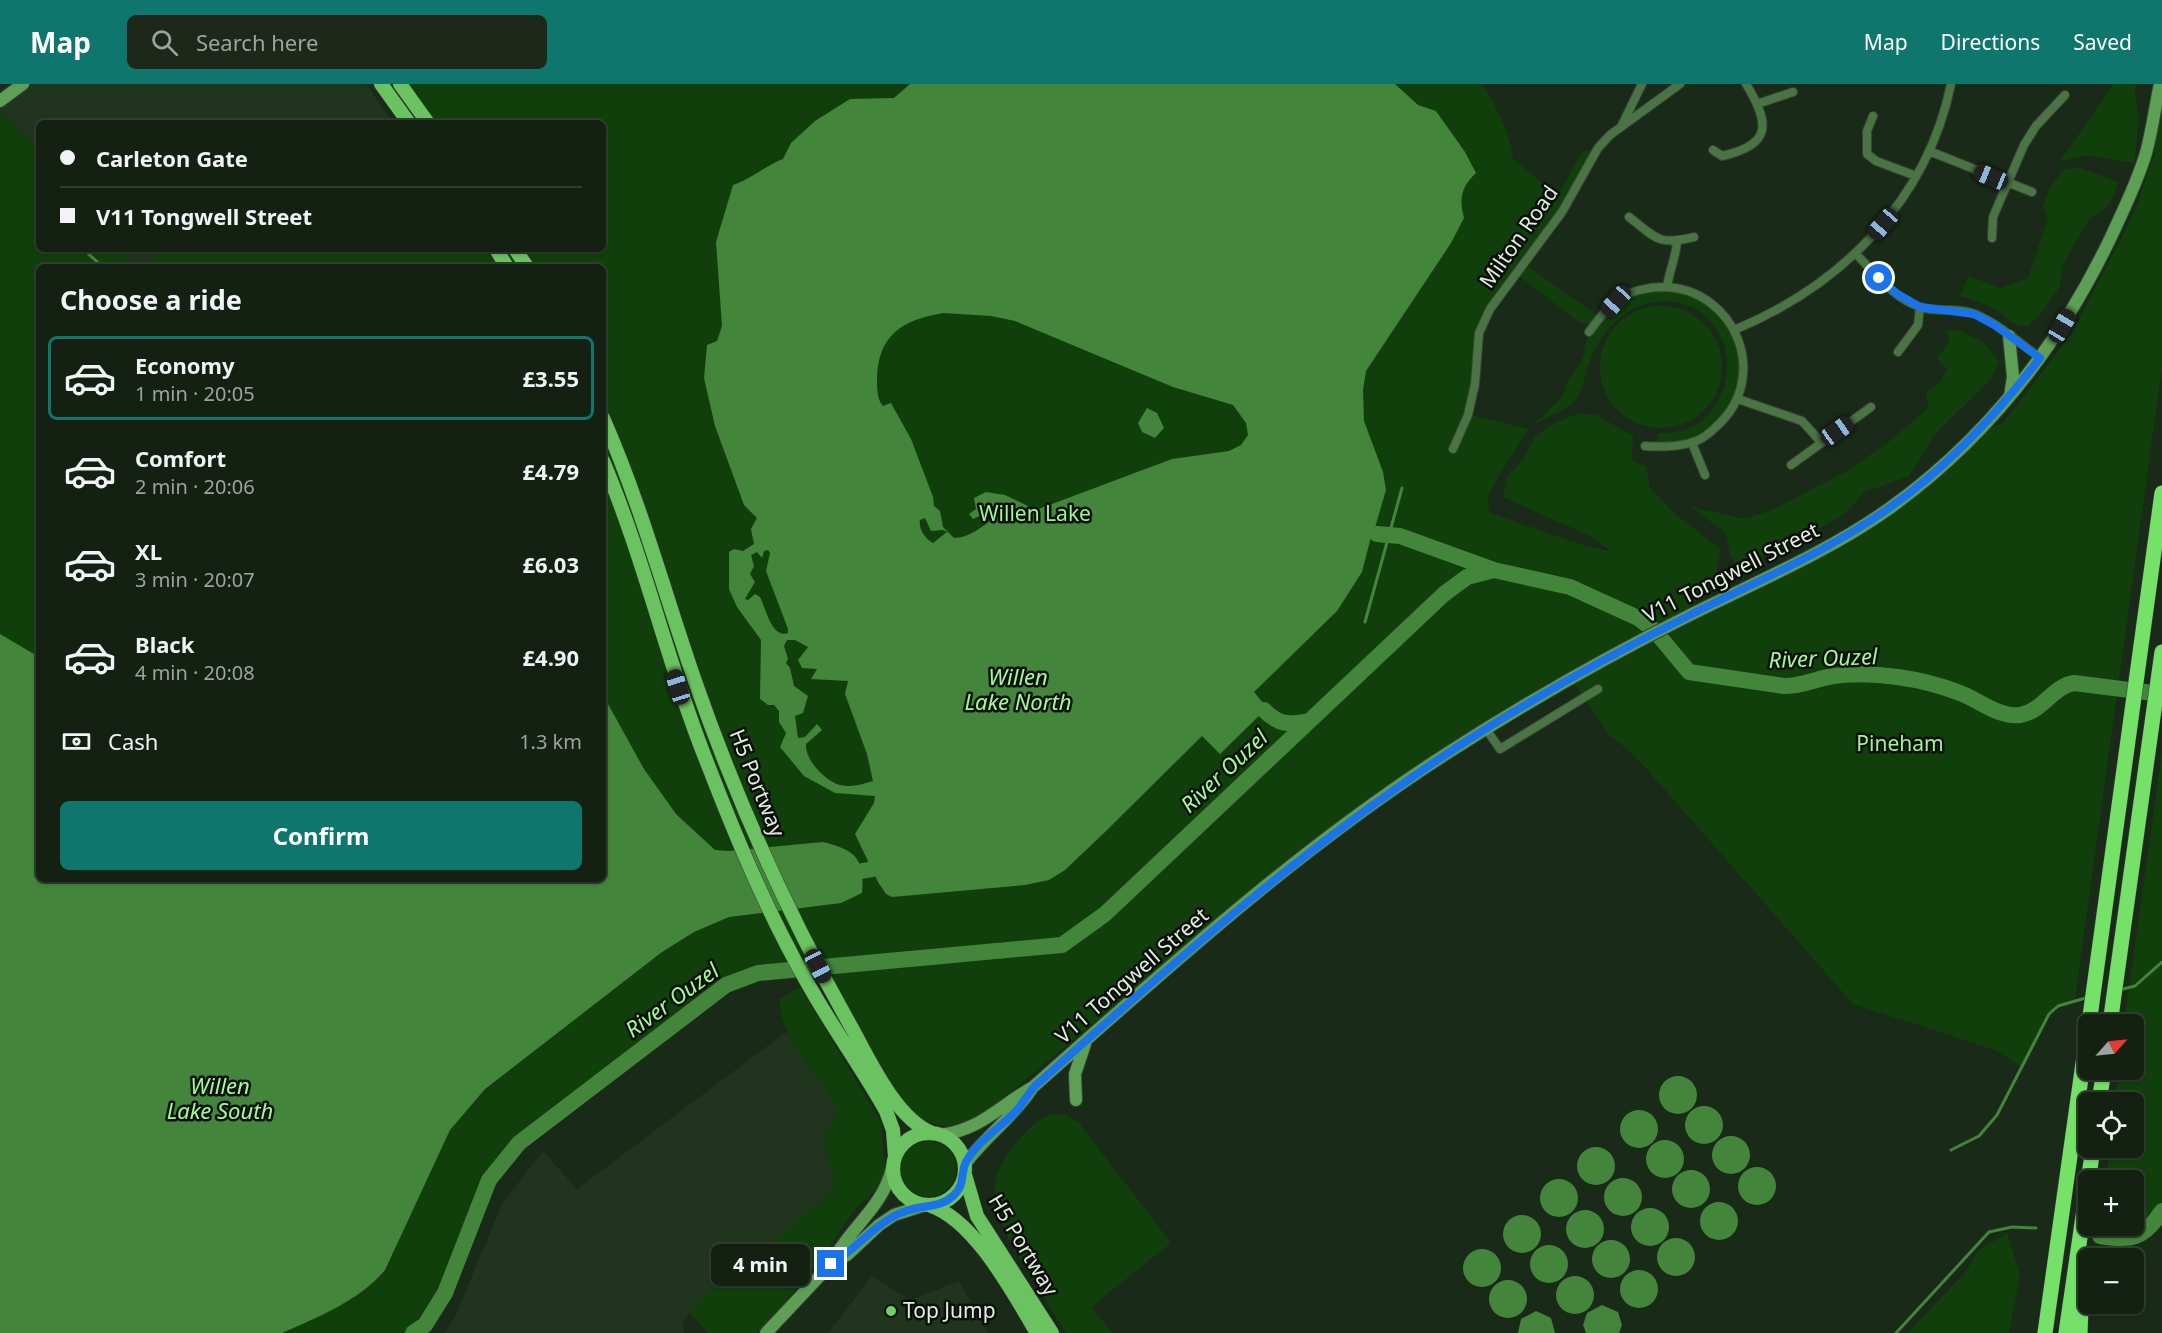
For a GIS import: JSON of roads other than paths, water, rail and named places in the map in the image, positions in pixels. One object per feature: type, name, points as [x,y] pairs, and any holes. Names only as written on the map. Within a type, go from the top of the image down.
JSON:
[{"type":"highway","points":[[2090,1014],[2162,493]]},
{"type":"highway","points":[[2112,1014],[2162,655]]},
{"type":"highway","points":[[2045,1333],[2059,1219],[2080,1080]]},
{"type":"highway","points":[[2037,1333],[2059,1219]]},
{"type":"highway","points":[[2066,1333],[2080,1236]]},
{"type":"highway","points":[[2080,1333],[2084,1236]]},
{"type":"main road","points":[[381,84],[407,120]]},
{"type":"main road","points":[[400,84],[426,120]]},
{"type":"main road","name":"H5 Portway","points":[[606,425],[644,520],[695,682],[742,805],[787,904],[880,1088]]},
{"type":"main road","name":"H5 Portway","points":[[606,469],[631,536],[678,687],[727,813],[782,935],[820,1005],[892,1107],[916,1124],[936,1134]]},
{"type":"main road","name":"H5 Portway","points":[[892,1107],[894,1162]]},
{"type":"main road","points":[[936,1134],[957,1146],[965,1170],[952,1197],[927,1205],[908,1199],[896,1186],[894,1162],[909,1138],[936,1134]]},
{"type":"main road","name":"H5 Portway","points":[[965,1170],[977,1216],[1052,1333]]},
{"type":"main road","name":"H5 Portway","points":[[927,1205],[944,1211],[961,1223],[1009,1287],[1036,1333]]},
{"type":"street","points":[[0,101],[23,84]]},
{"type":"street","points":[[1621,128],[1642,84]]},
{"type":"street","name":"Milton Road","points":[[1453,449],[1468,415],[1475,384],[1479,333],[1490,309],[1562,212],[1598,148],[1680,84]]},
{"type":"street","points":[[1713,150],[1722,156],[1734,154],[1747,150],[1761,137],[1763,125],[1757,104],[1746,84]]},
{"type":"street","points":[[1734,330],[1774,314],[1806,294],[1856,254],[1896,210],[1929,151],[1951,84]]},
{"type":"street","name":"V11 Tongwell Street","points":[[936,1134],[966,1131],[1010,1100],[1034,1087],[1289,869],[1396,788],[1550,689],[1691,614],[1818,552],[1891,507],[1944,464],[2010,397],[2040,358],[2093,274],[2128,200],[2141,166],[2160,84]]},
{"type":"street","points":[[1757,104],[1792,92]]},
{"type":"street","points":[[1992,238],[1993,217],[2024,145],[2036,126],[2065,95]]},
{"type":"street","points":[[1874,116],[1868,131],[1867,153],[1875,161],[1916,176]]},
{"type":"street","points":[[1929,151],[2032,192]]},
{"type":"street","points":[[1629,217],[1659,241],[1677,241],[1694,237]]},
{"type":"street","points":[[1667,287],[1670,269],[1676,255],[1677,241]]},
{"type":"street","points":[[1856,254],[1896,293],[1920,307],[1974,314],[2040,358]]},
{"type":"street","points":[[1589,332],[1616,301],[1627,295],[1655,287],[1681,289],[1704,299],[1727,318],[1734,330],[1743,368],[1738,399],[1720,423],[1692,443],[1645,446]]},
{"type":"street","points":[[1898,351],[1918,325],[1920,307]]},
{"type":"street","points":[[2010,336],[2013,377],[2010,397]]},
{"type":"street","points":[[1738,399],[1802,421],[1821,442]]},
{"type":"street","points":[[1791,465],[1871,406]]},
{"type":"street","points":[[1692,443],[1705,475]]},
{"type":"street","points":[[1486,729],[1500,748],[1598,689]]},
{"type":"street","points":[[1076,1100],[1075,1074],[1086,1042]]},
{"type":"street","name":"V11 Tongwell Street","points":[[965,1170],[977,1148],[1018,1109],[1034,1087]]},
{"type":"street","points":[[766,1333],[831,1264],[840,1247],[881,1198],[894,1162]]},
{"type":"street","points":[[831,1264],[847,1255],[879,1225],[894,1215],[927,1205]]},
{"type":"water","name":"Willen Lake North","points":[[910,84],[1395,84],[1418,105],[1436,111],[1465,152],[1476,173],[1464,188],[1462,205],[1464,218],[1451,243],[1366,371],[1363,390],[1364,421],[1383,472],[1386,490],[1374,531],[1377,534],[1371,537],[1362,572],[1337,611],[1254,692],[1267,708],[1220,754],[1202,736],[1065,870],[1049,880],[1025,885],[892,897],[886,894],[878,882],[855,834],[874,803],[875,796],[835,793],[804,776],[780,747],[786,733],[779,722],[779,711],[774,705],[768,705],[760,699],[761,640],[737,607],[729,589],[729,552],[734,549],[743,551],[754,544],[751,529],[757,518],[744,505],[715,426],[704,378],[707,345],[717,341],[722,326],[716,242],[733,185],[783,159],[791,143],[815,121],[850,99],[894,98]],"holes":[[[943,313],[991,316],[1015,321],[1173,387],[1233,405],[1246,423],[1248,435],[1241,445],[1229,451],[1172,459],[1036,510],[1005,495],[986,492],[974,498],[976,509],[969,514],[973,519],[988,512],[993,518],[970,534],[954,538],[943,527],[940,511],[934,506],[933,497],[911,439],[891,403],[883,406],[877,390],[878,364],[888,341],[904,325]],[[925,518],[931,531],[947,532],[933,543],[922,531],[920,520]],[[768,550],[770,553],[766,571],[788,633],[782,634],[774,627],[760,597],[755,594],[748,600],[745,599],[755,582],[750,574],[754,566],[751,555],[757,552],[762,558],[764,551]],[[787,640],[795,640],[808,647],[798,660],[802,668],[817,669],[811,679],[848,681],[845,694],[867,754],[873,781],[853,786],[840,785],[828,779],[812,763],[806,744],[822,730],[817,724],[805,737],[798,738],[795,716],[803,713],[808,696],[794,686],[790,668],[786,663],[788,659],[784,646]]]},
{"type":"water","points":[[1147,408],[1157,413],[1164,428],[1155,438],[1142,432],[1138,423]]},
{"type":"water","name":"Willen Lake South","points":[[0,634],[36,655],[36,882],[606,882],[606,700],[644,769],[676,814],[715,850],[729,851],[823,842],[843,848],[856,857],[862,871],[862,893],[841,903],[729,917],[694,932],[662,952],[485,1089],[450,1130],[385,1270],[363,1291],[324,1314],[282,1333],[0,1333]]},
{"type":"water","points":[[1678,1076],[1685,1077],[1691,1082],[1696,1088],[1696,1102],[1691,1108],[1685,1113],[1678,1114],[1671,1113],[1665,1108],[1660,1102],[1659,1095],[1660,1088],[1665,1082],[1671,1077]]},
{"type":"water","points":[[1704,1106],[1717,1112],[1723,1125],[1717,1138],[1704,1144],[1691,1138],[1685,1125],[1691,1112]]},
{"type":"water","points":[[1639,1110],[1646,1111],[1652,1116],[1657,1122],[1657,1136],[1652,1142],[1646,1147],[1639,1148],[1632,1147],[1626,1142],[1621,1136],[1620,1129],[1621,1122],[1626,1116],[1632,1111]]},
{"type":"water","points":[[1731,1136],[1744,1142],[1750,1155],[1744,1168],[1731,1174],[1718,1168],[1712,1155],[1718,1142]]},
{"type":"water","points":[[1665,1140],[1678,1146],[1684,1159],[1678,1172],[1665,1178],[1652,1172],[1646,1159],[1652,1146]]},
{"type":"water","points":[[1596,1147],[1609,1153],[1615,1166],[1609,1179],[1596,1185],[1583,1179],[1577,1166],[1583,1153]]},
{"type":"water","points":[[1757,1167],[1770,1173],[1776,1186],[1770,1199],[1757,1205],[1744,1199],[1738,1186],[1744,1173]]},
{"type":"water","points":[[1691,1170],[1704,1176],[1710,1189],[1704,1202],[1691,1208],[1678,1202],[1672,1189],[1678,1176]]},
{"type":"water","points":[[1623,1178],[1636,1184],[1642,1197],[1636,1210],[1623,1216],[1610,1210],[1604,1197],[1610,1184]]},
{"type":"water","points":[[1559,1179],[1566,1180],[1572,1185],[1577,1191],[1577,1205],[1572,1211],[1566,1216],[1559,1217],[1552,1216],[1546,1211],[1541,1205],[1540,1198],[1541,1191],[1546,1185],[1552,1180]]},
{"type":"water","points":[[1719,1202],[1732,1208],[1738,1221],[1732,1234],[1719,1240],[1706,1234],[1700,1221],[1706,1208]]},
{"type":"water","points":[[1650,1208],[1657,1209],[1663,1214],[1668,1220],[1668,1234],[1663,1240],[1657,1245],[1650,1246],[1643,1245],[1637,1240],[1632,1234],[1631,1227],[1632,1220],[1637,1214],[1643,1209]]},
{"type":"water","points":[[1585,1210],[1598,1216],[1604,1229],[1598,1242],[1585,1248],[1572,1242],[1566,1229],[1572,1216]]},
{"type":"water","points":[[1522,1215],[1535,1221],[1541,1234],[1535,1247],[1522,1253],[1509,1247],[1503,1234],[1509,1221]]},
{"type":"water","points":[[1676,1238],[1689,1244],[1695,1257],[1689,1270],[1676,1276],[1663,1270],[1657,1257],[1663,1244]]},
{"type":"water","points":[[1611,1240],[1624,1246],[1630,1259],[1624,1272],[1611,1278],[1598,1272],[1592,1259],[1598,1246]]},
{"type":"water","points":[[1549,1245],[1562,1251],[1568,1264],[1562,1277],[1549,1283],[1536,1277],[1530,1264],[1536,1251]]},
{"type":"water","points":[[1482,1249],[1489,1250],[1495,1255],[1500,1261],[1500,1275],[1495,1281],[1489,1286],[1482,1287],[1475,1286],[1469,1281],[1464,1275],[1463,1268],[1464,1261],[1469,1255],[1475,1250]]},
{"type":"water","points":[[1639,1270],[1646,1271],[1652,1276],[1657,1282],[1657,1296],[1652,1302],[1646,1307],[1639,1308],[1632,1307],[1626,1302],[1621,1296],[1620,1289],[1621,1282],[1626,1276],[1632,1271]]},
{"type":"water","points":[[1575,1276],[1588,1282],[1594,1295],[1588,1308],[1575,1314],[1562,1308],[1556,1295],[1562,1282]]},
{"type":"water","points":[[1508,1280],[1521,1286],[1527,1299],[1521,1312],[1508,1318],[1495,1312],[1489,1299],[1495,1286]]},
{"type":"water","points":[[1602,1305],[1618,1312],[1622,1325],[1619,1333],[1586,1333],[1583,1325],[1587,1313]]},
{"type":"water","points":[[1536,1311],[1551,1318],[1555,1333],[1518,1333],[1521,1319]]},
{"type":"waterway","points":[[86,252],[100,264]]},
{"type":"waterway","points":[[1365,622],[1402,488]]},
{"type":"waterway","points":[[1377,534],[1400,536],[1494,570]]},
{"type":"waterway","name":"River Ouzel","points":[[413,1333],[425,1325],[445,1293],[489,1180],[519,1143],[726,985],[758,973],[1062,945],[1105,914],[1444,594],[1467,577],[1494,570],[1570,587],[1638,618],[1655,631],[1689,672],[1784,686],[1803,684],[1833,676],[1865,674],[1898,677],[1930,683],[1967,696],[2004,714],[2012,715],[2028,713],[2060,689],[2074,683],[2162,694]]},
{"type":"waterway","points":[[1264,710],[1274,719],[1284,723],[1309,721]]},
{"type":"waterway","points":[[862,871],[873,869]]},
{"type":"waterway","points":[[2119,990],[2135,986],[2162,962]]},
{"type":"waterway","points":[[1951,1150],[1979,1136],[1997,1115],[2049,1014],[2058,1006],[2089,997]]},
{"type":"waterway","points":[[2144,1232],[2162,1211]]},
{"type":"waterway","points":[[1896,1333],[1989,1232],[2012,1227],[2036,1228]]},
{"type":"waterway","points":[[2100,1236],[2120,1238],[2136,1236]]},
{"type":"place","name":"Top Jump","points":[[891,1311]]},
{"type":"park label","name":"Willen Lake","points":[[1035,514]]},
{"type":"park label","name":"Pineham","points":[[1900,744]]}]
